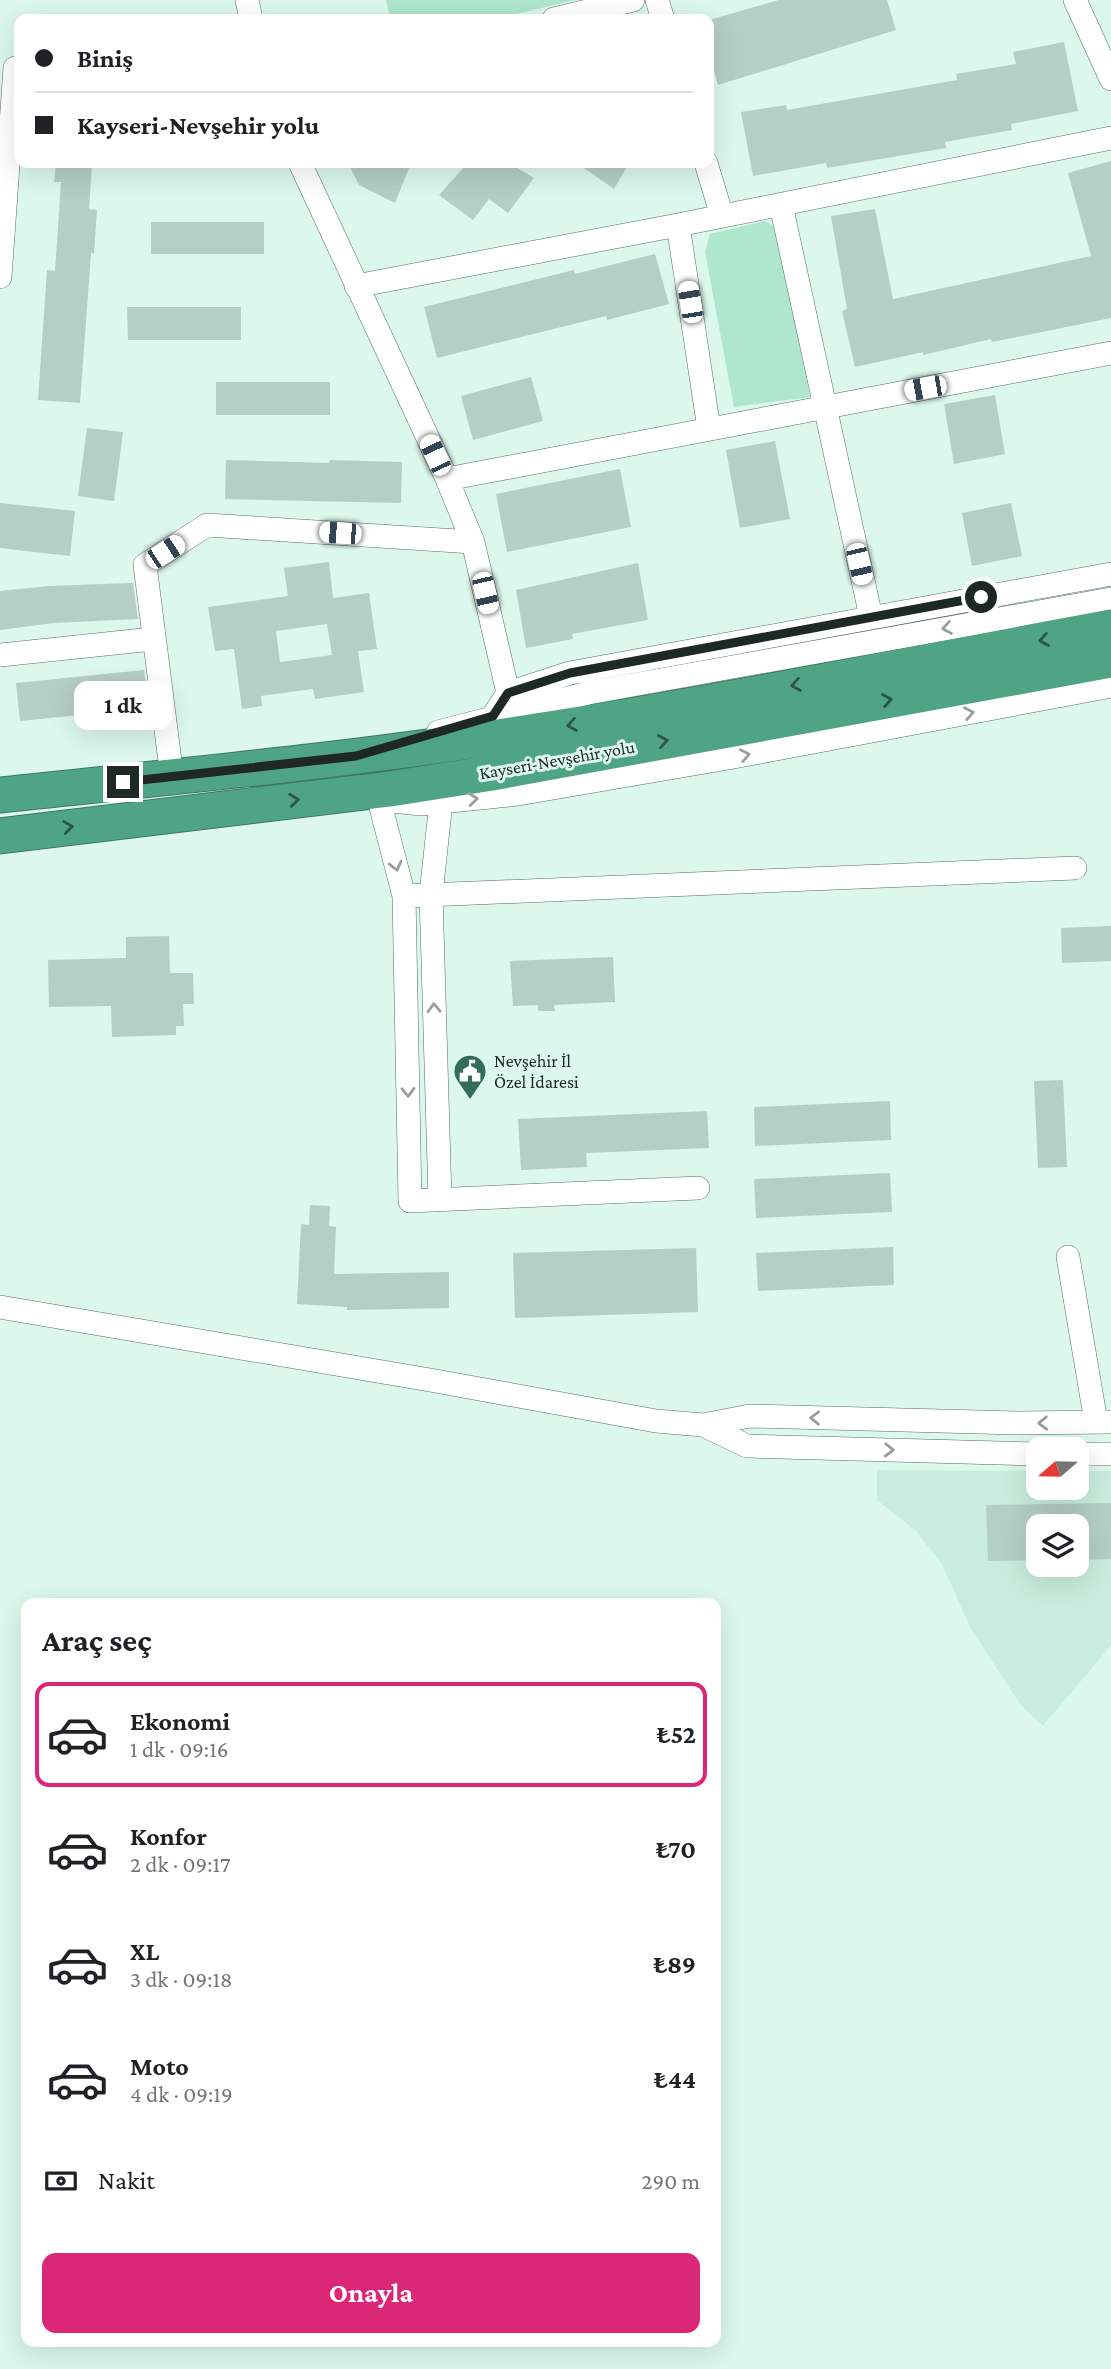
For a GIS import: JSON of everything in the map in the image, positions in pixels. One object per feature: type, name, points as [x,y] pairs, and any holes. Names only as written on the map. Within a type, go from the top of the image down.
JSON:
[{"type":"highway","name":"Kayseri-Nevşehir yolu","points":[[0,795],[356,756],[538,730],[1111,627]]},
{"type":"highway","name":"Kayseri-Nevşehir yolu","points":[[0,836],[368,796],[1111,660]]},
{"type":"street","points":[[575,14],[633,0]]},
{"type":"street","points":[[1075,0],[1108,64]]},
{"type":"street","points":[[0,277],[11,67]]},
{"type":"street","points":[[356,286],[781,205],[1111,138]]},
{"type":"street","points":[[302,168],[447,479],[473,542],[508,693]]},
{"type":"street","points":[[708,168],[722,216]]},
{"type":"street","points":[[781,205],[871,617]]},
{"type":"street","points":[[678,225],[709,429]]},
{"type":"street","points":[[447,479],[1111,354]]},
{"type":"street","points":[[172,776],[145,565],[207,524],[473,542]]},
{"type":"street","points":[[493,716],[508,693],[570,673],[1111,574]]},
{"type":"street","points":[[356,756],[493,716],[588,693],[1111,599]]},
{"type":"street","points":[[0,655],[153,639]]},
{"type":"street","points":[[698,1188],[410,1201],[404,896],[368,796],[421,804],[518,794],[689,765],[1111,686]]},
{"type":"street","points":[[440,1199],[431,894],[441,802]]},
{"type":"street","points":[[404,896],[1075,868]]},
{"type":"street","points":[[0,1307],[656,1421],[703,1425],[750,1416],[1017,1423],[1104,1422],[1068,1257]]},
{"type":"street","points":[[703,1425],[747,1446],[1026,1454]]},
{"type":"street","points":[[1089,1454],[1111,1454]]},
{"type":"shaded area","points":[[386,0],[575,0],[517,14],[389,14]]},
{"type":"shaded area","points":[[765,221],[776,227],[810,397],[734,407],[705,252],[710,234]]},
{"type":"shaded area","points":[[877,1470],[1026,1471],[1026,1500],[1089,1500],[1089,1471],[1111,1471],[1111,1645],[1043,1726],[1020,1704],[971,1629],[942,1564],[916,1531],[877,1500]]},
{"type":"building","points":[[779,0],[887,0],[896,30],[718,85],[714,71],[714,19]]},
{"type":"building","points":[[1064,42],[1078,111],[1011,124],[1012,130],[945,142],[946,148],[827,168],[826,163],[753,176],[741,112],[786,105],[787,110],[957,80],[956,74],[1016,64],[1013,52]]},
{"type":"building","points":[[1111,161],[1111,318],[855,367],[842,311],[847,309],[831,216],[875,209],[893,299],[1091,256],[1068,173]]},
{"type":"building","points":[[55,168],[92,168],[89,209],[97,210],[94,254],[91,253],[80,403],[38,400],[47,270],[55,271],[61,182],[54,182]]},
{"type":"building","points":[[350,168],[409,168],[395,203],[359,185]]},
{"type":"building","points":[[463,168],[517,168],[534,178],[508,213],[489,199],[473,220],[439,195]]},
{"type":"building","points":[[584,168],[626,168],[614,189]]},
{"type":"building","points":[[151,222],[264,222],[264,254],[151,254]]},
{"type":"building","points":[[655,254],[669,304],[607,320],[606,316],[437,358],[424,307],[574,270],[575,274]]},
{"type":"building","points":[[127,307],[241,307],[241,340],[128,340]]},
{"type":"building","points":[[531,377],[543,421],[473,440],[461,396]]},
{"type":"building","points":[[216,382],[330,382],[330,415],[216,415]]},
{"type":"building","points":[[995,395],[1005,454],[954,464],[944,404]]},
{"type":"building","points":[[87,428],[123,432],[114,501],[78,496]]},
{"type":"building","points":[[775,441],[790,519],[740,528],[726,450]]},
{"type":"building","points":[[226,460],[402,462],[401,503],[225,499]]},
{"type":"building","points":[[620,469],[631,527],[507,552],[496,494]]},
{"type":"building","points":[[0,503],[75,511],[70,556],[0,548]]},
{"type":"building","points":[[1011,503],[1022,556],[972,566],[962,513]]},
{"type":"building","points":[[329,562],[333,598],[369,593],[377,649],[358,651],[364,692],[315,699],[313,689],[261,696],[262,706],[242,709],[234,649],[215,651],[208,607],[288,596],[284,568]],"holes":[[[327,624],[332,655],[280,662],[276,631]]]},
{"type":"building","points":[[638,563],[648,620],[572,634],[573,639],[526,648],[516,590]]},
{"type":"building","points":[[133,583],[138,619],[53,623],[0,630],[0,591]]},
{"type":"building","points":[[144,670],[149,708],[20,721],[16,683]]},
{"type":"building","points":[[1111,926],[1111,961],[1062,963],[1061,928]]},
{"type":"building","points":[[169,936],[170,973],[193,973],[194,1004],[183,1004],[184,1026],[176,1026],[176,1035],[112,1037],[111,1006],[49,1007],[48,960],[126,958],[126,937]]},
{"type":"building","points":[[613,957],[615,1002],[554,1005],[555,1011],[538,1011],[538,1005],[513,1006],[510,961]]},
{"type":"building","points":[[1063,1080],[1067,1167],[1038,1168],[1034,1081]]},
{"type":"building","points":[[890,1101],[891,1140],[755,1146],[754,1107]]},
{"type":"building","points":[[707,1111],[709,1148],[586,1153],[587,1167],[521,1170],[518,1119]]},
{"type":"building","points":[[890,1173],[892,1212],[756,1218],[754,1179]]},
{"type":"building","points":[[310,1205],[330,1206],[329,1226],[336,1227],[334,1274],[449,1272],[449,1308],[347,1310],[347,1307],[297,1304],[301,1224],[309,1225]]},
{"type":"building","points":[[893,1247],[894,1285],[758,1291],[756,1253]]},
{"type":"building","points":[[696,1248],[698,1312],[515,1318],[513,1253]]},
{"type":"building","points":[[1111,1503],[1111,1559],[1089,1560],[1089,1514],[1026,1514],[1026,1560],[988,1561],[986,1505]]},
{"type":"place","name":"Nevşehir İl Özel İdaresi","points":[[470,1101]]},
{"type":"route","points":[[123,782],[356,756],[493,716],[508,693],[570,673],[981,597]]}]
